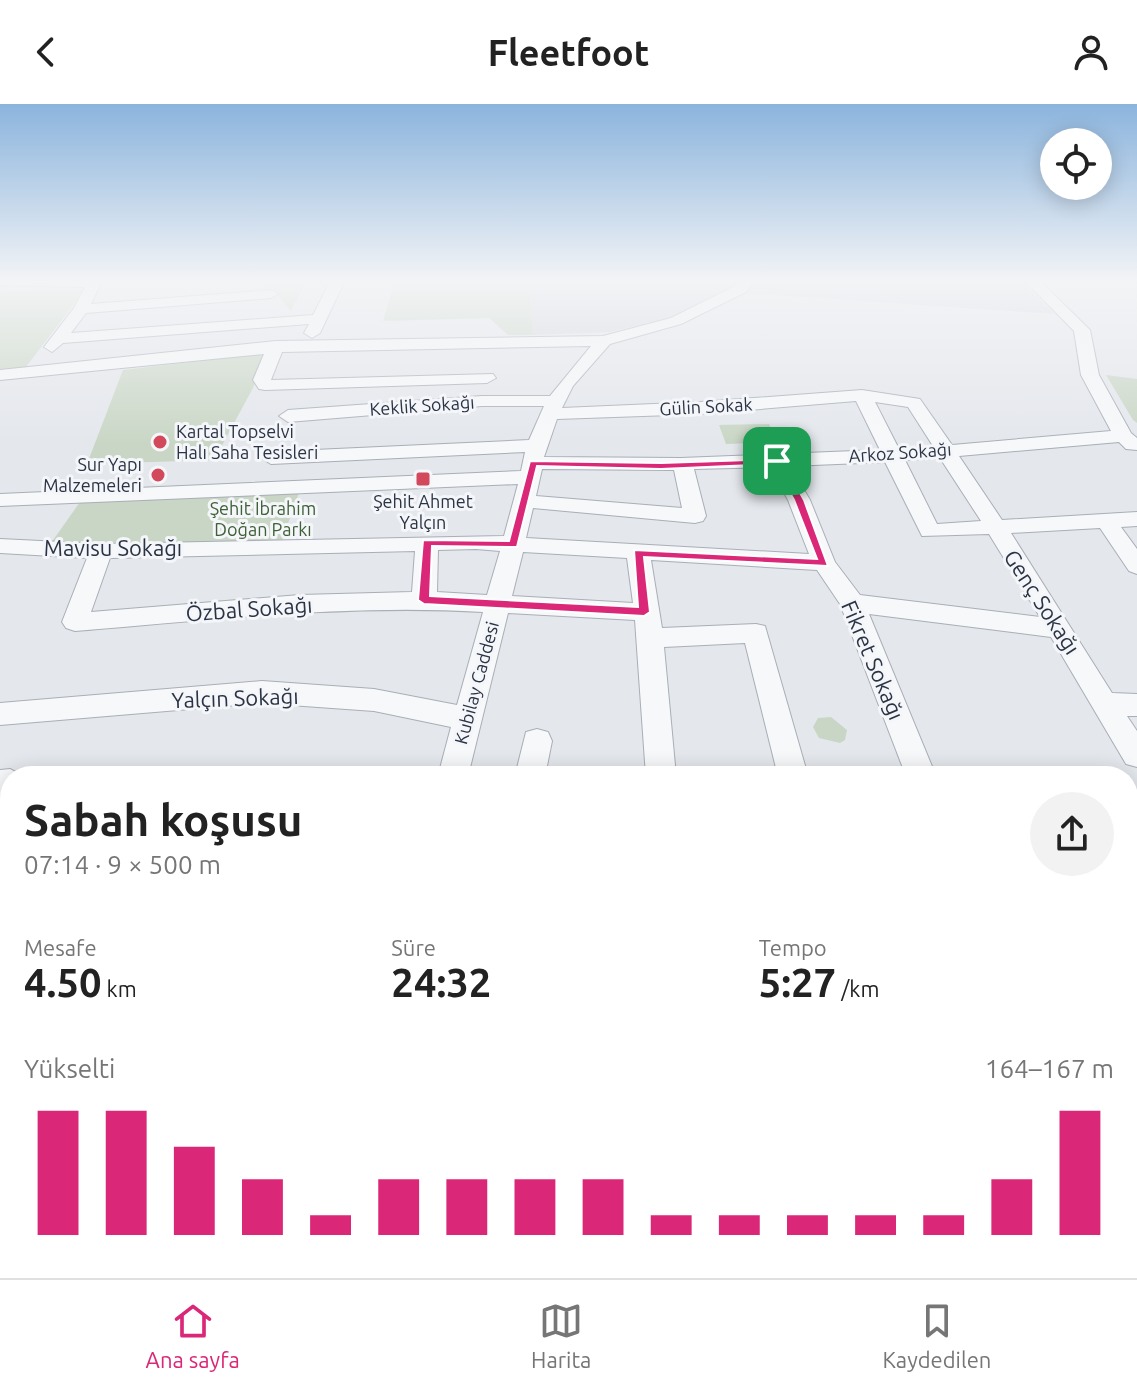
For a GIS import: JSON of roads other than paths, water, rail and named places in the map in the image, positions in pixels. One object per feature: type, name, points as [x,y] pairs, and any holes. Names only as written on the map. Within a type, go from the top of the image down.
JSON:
[{"type":"street","points":[[33,373],[62,335]]},
{"type":"street","points":[[59,339],[112,335]]},
{"type":"street","points":[[308,345],[312,335]]},
{"type":"street","points":[[0,375],[276,346],[498,340],[604,341],[626,335]]},
{"type":"street","points":[[1083,335],[1090,375],[1130,442]]},
{"type":"street","points":[[482,401],[498,340]]},
{"type":"street","name":"Kubilay Caddesi","points":[[456,766],[533,462],[553,407],[566,384],[604,341]]},
{"type":"street","points":[[276,346],[262,383],[272,387],[487,378]]},
{"type":"street","points":[[256,490],[280,437],[297,386]]},
{"type":"street","points":[[862,395],[930,531],[1137,519]]},
{"type":"street","name":"Gülin Sokak","points":[[553,407],[727,406],[862,395],[914,403],[944,450]]},
{"type":"street","name":"Keklik Sokağı","points":[[280,437],[482,401],[553,407]]},
{"type":"street","points":[[280,437],[533,462]]},
{"type":"street","name":"Arkoz Sokağı","points":[[533,462],[591,454],[683,465],[1130,442]]},
{"type":"street","name":"Genç Sokağı","points":[[944,450],[1061,629],[1137,755]]},
{"type":"street","name":"Fikret Sokağı","points":[[777,461],[799,500],[824,563],[852,603],[917,766]]},
{"type":"street","points":[[0,500],[256,490],[533,462]]},
{"type":"street","points":[[524,501],[695,516],[683,465]]},
{"type":"street","points":[[1106,521],[1137,566]]},
{"type":"street","points":[[424,600],[427,543]]},
{"type":"street","name":"Mavisu Sokağı","points":[[0,546],[101,551],[427,543],[513,544],[824,563]]},
{"type":"street","name":"Özbal Sokağı","points":[[101,551],[75,622],[300,604],[424,600],[499,603],[647,625],[756,633],[790,766]]},
{"type":"street","points":[[638,553],[660,766]]},
{"type":"street","points":[[852,603],[1061,629]]},
{"type":"street","name":"Yalçın Sokağı","points":[[0,714],[262,692],[374,700],[468,719]]},
{"type":"street","points":[[1105,704],[1137,705]]},
{"type":"street","points":[[532,766],[537,741]]},
{"type":"place","name":"Kartal Topselvi Halı Saha Tesisleri","points":[[160,442]]},
{"type":"place","name":"Sur Yapı Malzemeleri","points":[[158,475]]},
{"type":"place","name":"Şehit Ahmet Yalçın","points":[[423,479]]},
{"type":"park label","name":"Şehit İbrahim Doğan Parkı","points":[[263,519]]}]
